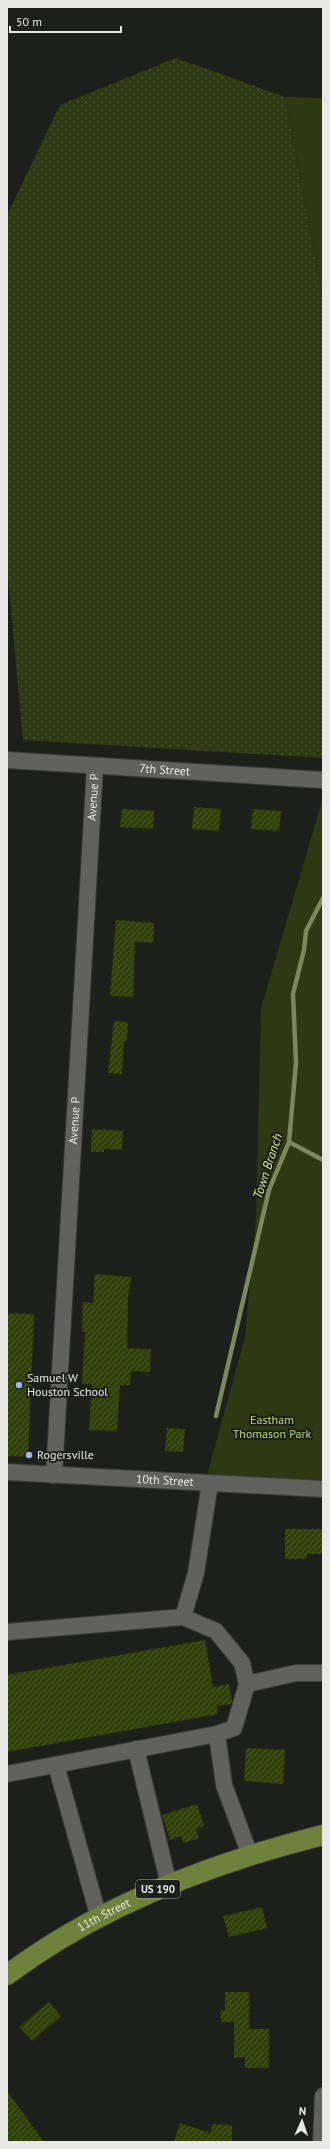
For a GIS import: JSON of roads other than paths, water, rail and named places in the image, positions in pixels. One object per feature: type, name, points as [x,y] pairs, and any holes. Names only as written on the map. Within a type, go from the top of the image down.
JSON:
[{"type":"main road","name":"11th Street","points":[[7,1975],[54,1944],[141,1896],[250,1855],[323,1835]]},
{"type":"street","name":"7th Street","points":[[7,760],[323,780]]},
{"type":"street","name":"Avenue P","points":[[54,1475],[95,766]]},
{"type":"street","name":"10th Street","points":[[7,1472],[323,1490]]},
{"type":"street","points":[[183,1617],[196,1573],[210,1483]]},
{"type":"street","points":[[7,1632],[183,1617],[216,1631],[242,1663],[247,1684],[234,1728],[217,1734],[7,1774]]},
{"type":"street","points":[[247,1684],[296,1673],[323,1673]]},
{"type":"street","points":[[217,1734],[224,1785],[250,1855]]},
{"type":"street","points":[[136,1750],[169,1885]]},
{"type":"street","points":[[56,1765],[99,1918]]},
{"type":"street","points":[[321,2142],[323,2096]]},
{"type":"waterway","name":"Town Branch","points":[[216,1416],[269,1190],[289,1142],[296,1063],[293,994],[304,950],[306,931],[323,898]]},
{"type":"waterway","points":[[289,1142],[323,1160]]},
{"type":"place","name":"Samuel W Houston School","points":[[19,1385]]},
{"type":"place","name":"Rogersville","points":[[29,1455]]},
{"type":"park label","name":"Eastham Thomason Park","points":[[272,1427]]}]
